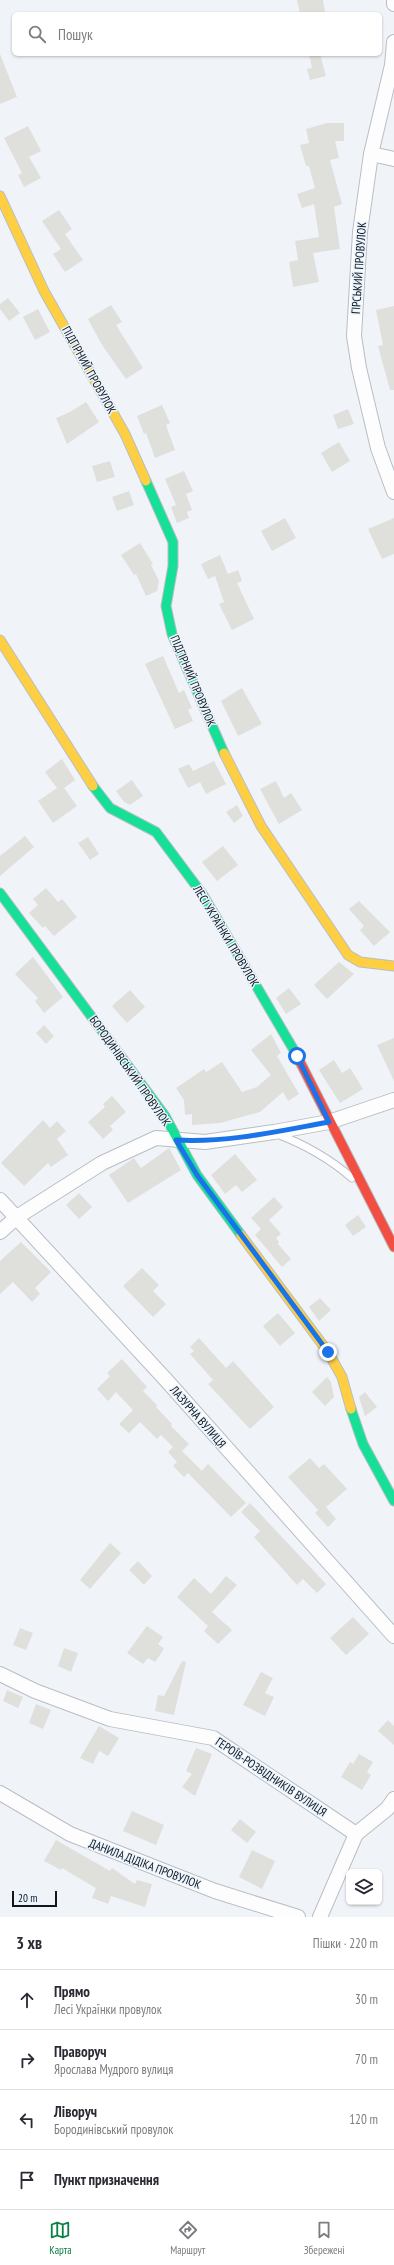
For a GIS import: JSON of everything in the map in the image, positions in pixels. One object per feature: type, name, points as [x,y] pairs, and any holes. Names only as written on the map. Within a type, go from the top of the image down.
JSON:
[{"type":"street","name":"ГІРСЬКИЙ ПРОВУЛОК","points":[[394,42],[392,65],[371,154],[360,232],[354,336],[359,368],[378,448],[394,492]]},
{"type":"street","points":[[371,154],[394,160]]},
{"type":"street","name":"ПІДГІРНИЙ ПРОВУЛОК","points":[[0,196],[44,291],[125,434],[173,542],[173,566],[166,606],[172,634],[232,772],[262,826],[348,955],[360,962],[394,966]]},
{"type":"street","name":"ЛЕСІ УКРАЇНКИ ПРОВУЛОК","points":[[0,640],[94,788],[110,808],[156,832],[204,895],[297,1056],[329,1122],[394,1247]]},
{"type":"street","name":"БОРОДИНІВСЬКИЙ ПРОВУЛОК","points":[[0,892],[165,1116],[176,1140],[197,1175],[328,1352],[342,1376],[346,1396],[363,1444],[394,1501]]},
{"type":"street","points":[[0,1232],[17,1217],[102,1163],[156,1138],[205,1142],[274,1132],[329,1122],[394,1100]]},
{"type":"street","name":"ЛАЗУРНА ВУЛИЦЯ","points":[[0,1200],[17,1217],[394,1636]]},
{"type":"street","name":"ГЕРОЇВ-РОЗВІДНИКІВ ВУЛИЦЯ","points":[[0,1674],[35,1691],[110,1719],[213,1738],[356,1834]]},
{"type":"street","name":"ДАНИЛА ДІДІКА ПРОВУЛОК","points":[[0,1793],[70,1834],[215,1891],[298,1917]]},
{"type":"street","points":[[320,1917],[356,1834],[387,1809],[394,1799]]},
{"type":"lane","points":[[274,1132],[305,1145],[332,1161],[364,1189]]},
{"type":"building","points":[[297,0],[323,0],[325,12],[300,12]]},
{"type":"building","points":[[0,54],[17,97],[0,104]]},
{"type":"building","points":[[309,56],[321,56],[326,76],[310,80],[307,69],[312,68]]},
{"type":"building","points":[[327,123],[344,123],[344,141],[335,141],[339,158],[330,160],[342,204],[334,207],[340,249],[313,253],[319,282],[293,287],[289,262],[298,260],[295,241],[319,237],[314,204],[302,208],[297,194],[315,188],[309,166],[306,166],[300,145],[309,143],[306,129]]},
{"type":"building","points":[[28,126],[41,151],[29,157],[41,178],[24,187],[18,175],[22,173],[4,138]]},
{"type":"building","points":[[59,210],[72,229],[65,234],[83,260],[65,272],[53,254],[61,249],[42,221]]},
{"type":"building","points":[[8,298],[20,313],[9,321],[0,309],[0,304]]},
{"type":"building","points":[[111,305],[122,322],[116,325],[143,368],[126,379],[102,345],[88,319]]},
{"type":"building","points":[[394,306],[394,390],[390,390],[378,346],[383,345],[376,310]]},
{"type":"building","points":[[38,309],[50,332],[35,340],[23,317]]},
{"type":"building","points":[[86,402],[99,422],[67,444],[56,418],[70,412]]},
{"type":"building","points":[[162,405],[170,423],[166,425],[175,450],[155,458],[146,433],[144,434],[137,416]]},
{"type":"building","points":[[348,409],[354,424],[338,429],[333,415]]},
{"type":"building","points":[[339,442],[350,461],[332,472],[321,453]]},
{"type":"building","points":[[110,461],[115,477],[97,482],[92,466]]},
{"type":"building","points":[[184,471],[193,491],[186,494],[192,510],[187,512],[189,518],[177,523],[171,507],[176,505],[165,479]]},
{"type":"building","points":[[129,491],[134,505],[117,511],[112,497]]},
{"type":"building","points":[[285,518],[296,538],[272,551],[261,531]]},
{"type":"building","points":[[394,518],[394,554],[382,559],[368,529]]},
{"type":"building","points":[[140,543],[153,564],[151,565],[159,581],[157,591],[146,596],[136,574],[134,575],[121,555]]},
{"type":"building","points":[[220,555],[228,574],[238,570],[242,581],[237,583],[254,619],[232,630],[219,604],[224,602],[215,576],[208,579],[201,564]]},
{"type":"building","points":[[163,656],[179,693],[184,690],[192,708],[188,710],[193,721],[175,729],[145,664]]},
{"type":"building","points":[[242,688],[262,724],[238,736],[221,701]]},
{"type":"building","points":[[62,759],[75,780],[64,788],[77,806],[53,823],[38,801],[57,788],[45,772]]},
{"type":"building","points":[[214,761],[226,784],[206,794],[200,782],[188,788],[178,769],[189,764],[193,771]]},
{"type":"building","points":[[132,780],[143,796],[130,805],[124,802],[116,791]]},
{"type":"building","points":[[276,781],[284,798],[291,793],[302,810],[279,824],[260,789]]},
{"type":"building","points":[[237,805],[243,816],[234,823],[226,812]]},
{"type":"building","points":[[25,836],[34,847],[0,876],[0,856]]},
{"type":"building","points":[[88,837],[99,854],[90,860],[78,843]]},
{"type":"building","points":[[223,846],[238,865],[217,881],[202,862]]},
{"type":"building","points":[[46,888],[58,902],[62,899],[77,917],[54,936],[45,926],[43,928],[29,913],[38,905],[33,899]]},
{"type":"building","points":[[359,901],[390,932],[374,946],[360,930],[364,926],[349,909]]},
{"type":"building","points":[[33,957],[63,997],[44,1013],[35,1001],[38,998],[15,974]]},
{"type":"building","points":[[339,962],[354,974],[327,999],[314,985]]},
{"type":"building","points":[[289,988],[301,1004],[286,1014],[276,998]]},
{"type":"building","points":[[130,990],[145,1007],[127,1023],[112,1006]]},
{"type":"building","points":[[44,1025],[54,1036],[46,1044],[36,1033]]},
{"type":"building","points":[[271,1034],[281,1053],[277,1056],[299,1094],[288,1101],[283,1092],[260,1112],[220,1123],[192,1125],[192,1114],[185,1115],[184,1100],[176,1088],[204,1069],[206,1072],[222,1062],[242,1092],[257,1087],[271,1075],[251,1050]]},
{"type":"building","points":[[394,1038],[394,1081],[377,1045]]},
{"type":"building","points":[[334,1060],[342,1073],[350,1068],[363,1089],[340,1103],[319,1070]]},
{"type":"building","points":[[112,1096],[126,1112],[110,1126],[113,1130],[103,1139],[88,1122],[105,1107],[103,1104]]},
{"type":"building","points":[[43,1120],[50,1128],[57,1121],[66,1131],[57,1139],[68,1155],[51,1167],[48,1163],[24,1186],[1,1163]]},
{"type":"building","points":[[169,1148],[181,1170],[128,1203],[109,1175],[134,1158],[141,1168]]},
{"type":"building","points":[[235,1154],[257,1180],[242,1192],[236,1185],[225,1194],[211,1175]]},
{"type":"building","points":[[79,1193],[92,1207],[79,1219],[66,1205]]},
{"type":"building","points":[[274,1197],[283,1207],[269,1220],[281,1234],[276,1238],[279,1242],[278,1244],[291,1259],[282,1267],[255,1235],[261,1229],[251,1218]]},
{"type":"building","points":[[358,1215],[366,1227],[353,1236],[345,1225]]},
{"type":"building","points":[[21,1242],[51,1272],[35,1288],[40,1294],[32,1302],[13,1282],[0,1294],[0,1261]]},
{"type":"building","points":[[142,1268],[159,1285],[153,1291],[166,1304],[153,1317],[123,1286]]},
{"type":"building","points":[[320,1298],[331,1310],[319,1321],[309,1307]]},
{"type":"building","points":[[278,1313],[295,1333],[280,1346],[263,1326]]},
{"type":"building","points":[[199,1338],[226,1368],[233,1361],[274,1407],[250,1429],[208,1384],[213,1380],[190,1354],[194,1351],[190,1347]]},
{"type":"building","points":[[122,1359],[147,1387],[143,1391],[157,1405],[156,1407],[172,1424],[171,1426],[189,1444],[182,1451],[202,1471],[208,1464],[246,1503],[231,1517],[188,1473],[184,1477],[173,1466],[177,1462],[168,1452],[173,1447],[161,1435],[157,1439],[140,1422],[129,1433],[119,1424],[133,1410],[116,1392],[108,1401],[97,1389],[110,1376],[107,1373]]},
{"type":"building","points":[[327,1377],[331,1382],[334,1397],[325,1406],[312,1392]]},
{"type":"building","points":[[365,1392],[377,1407],[365,1416],[359,1397]]},
{"type":"building","points":[[310,1458],[319,1468],[324,1464],[347,1489],[326,1507],[336,1519],[328,1527],[315,1513],[318,1510],[288,1477]]},
{"type":"building","points":[[250,1503],[326,1584],[317,1593],[303,1579],[297,1585],[254,1537],[260,1531],[241,1512]]},
{"type":"building","points":[[110,1543],[121,1553],[90,1589],[80,1580]]},
{"type":"building","points":[[138,1561],[152,1576],[144,1585],[129,1570]]},
{"type":"building","points":[[226,1576],[237,1585],[212,1612],[232,1630],[218,1644],[204,1631],[208,1626],[177,1597],[194,1578],[211,1594]]},
{"type":"building","points":[[353,1617],[369,1634],[346,1655],[330,1638]]},
{"type":"building","points":[[147,1626],[163,1637],[158,1644],[164,1649],[155,1662],[148,1658],[143,1664],[127,1653]]},
{"type":"building","points":[[20,1628],[33,1633],[26,1650],[13,1645]]},
{"type":"building","points":[[64,1648],[78,1653],[71,1672],[58,1666]]},
{"type":"building","points":[[182,1661],[186,1662],[174,1715],[155,1711],[158,1695],[164,1696]]},
{"type":"building","points":[[261,1672],[273,1678],[265,1693],[274,1697],[265,1716],[243,1705]]},
{"type":"building","points":[[7,1690],[23,1697],[18,1708],[3,1701]]},
{"type":"building","points":[[36,1704],[51,1710],[43,1729],[29,1723]]},
{"type":"building","points":[[388,1720],[394,1726],[394,1745],[378,1731]]},
{"type":"building","points":[[99,1726],[119,1738],[108,1756],[99,1751],[93,1764],[80,1758]]},
{"type":"building","points":[[196,1748],[212,1754],[195,1796],[182,1787],[192,1774],[186,1771]]},
{"type":"building","points":[[359,1754],[373,1762],[367,1772],[371,1775],[362,1790],[341,1777],[350,1762],[353,1764]]},
{"type":"building","points":[[132,1811],[164,1825],[156,1845],[123,1831]]},
{"type":"building","points":[[240,1819],[256,1832],[247,1843],[231,1830]]},
{"type":"building","points":[[56,1840],[110,1871],[112,1868],[135,1884],[137,1880],[152,1884],[145,1907],[111,1896],[108,1904],[92,1898],[96,1888],[62,1868],[61,1870],[44,1861]]},
{"type":"building","points":[[252,1850],[275,1861],[262,1889],[239,1877]]},
{"type":"traffic: fast","points":[[146,481],[173,542],[173,566],[166,606],[172,634],[224,753]]},
{"type":"traffic: fast","points":[[93,786],[110,808],[156,832],[203,895],[295,1052]]},
{"type":"traffic: fast","points":[[0,893],[165,1116],[197,1175],[241,1235]]},
{"type":"traffic: fast","points":[[351,1409],[363,1444],[394,1501]]},
{"type":"traffic: slow","points":[[0,196],[44,291],[125,434],[146,481]]},
{"type":"traffic: slow","points":[[0,640],[93,786]]},
{"type":"traffic: slow","points":[[224,753],[261,826],[348,955],[360,962],[394,966]]},
{"type":"traffic: slow","points":[[241,1235],[328,1352],[342,1377],[351,1409]]},
{"type":"traffic: jam","points":[[295,1052],[394,1247]]},
{"type":"route","points":[[297,1056],[329,1122],[205,1142],[176,1140],[197,1175],[328,1352]]}]
